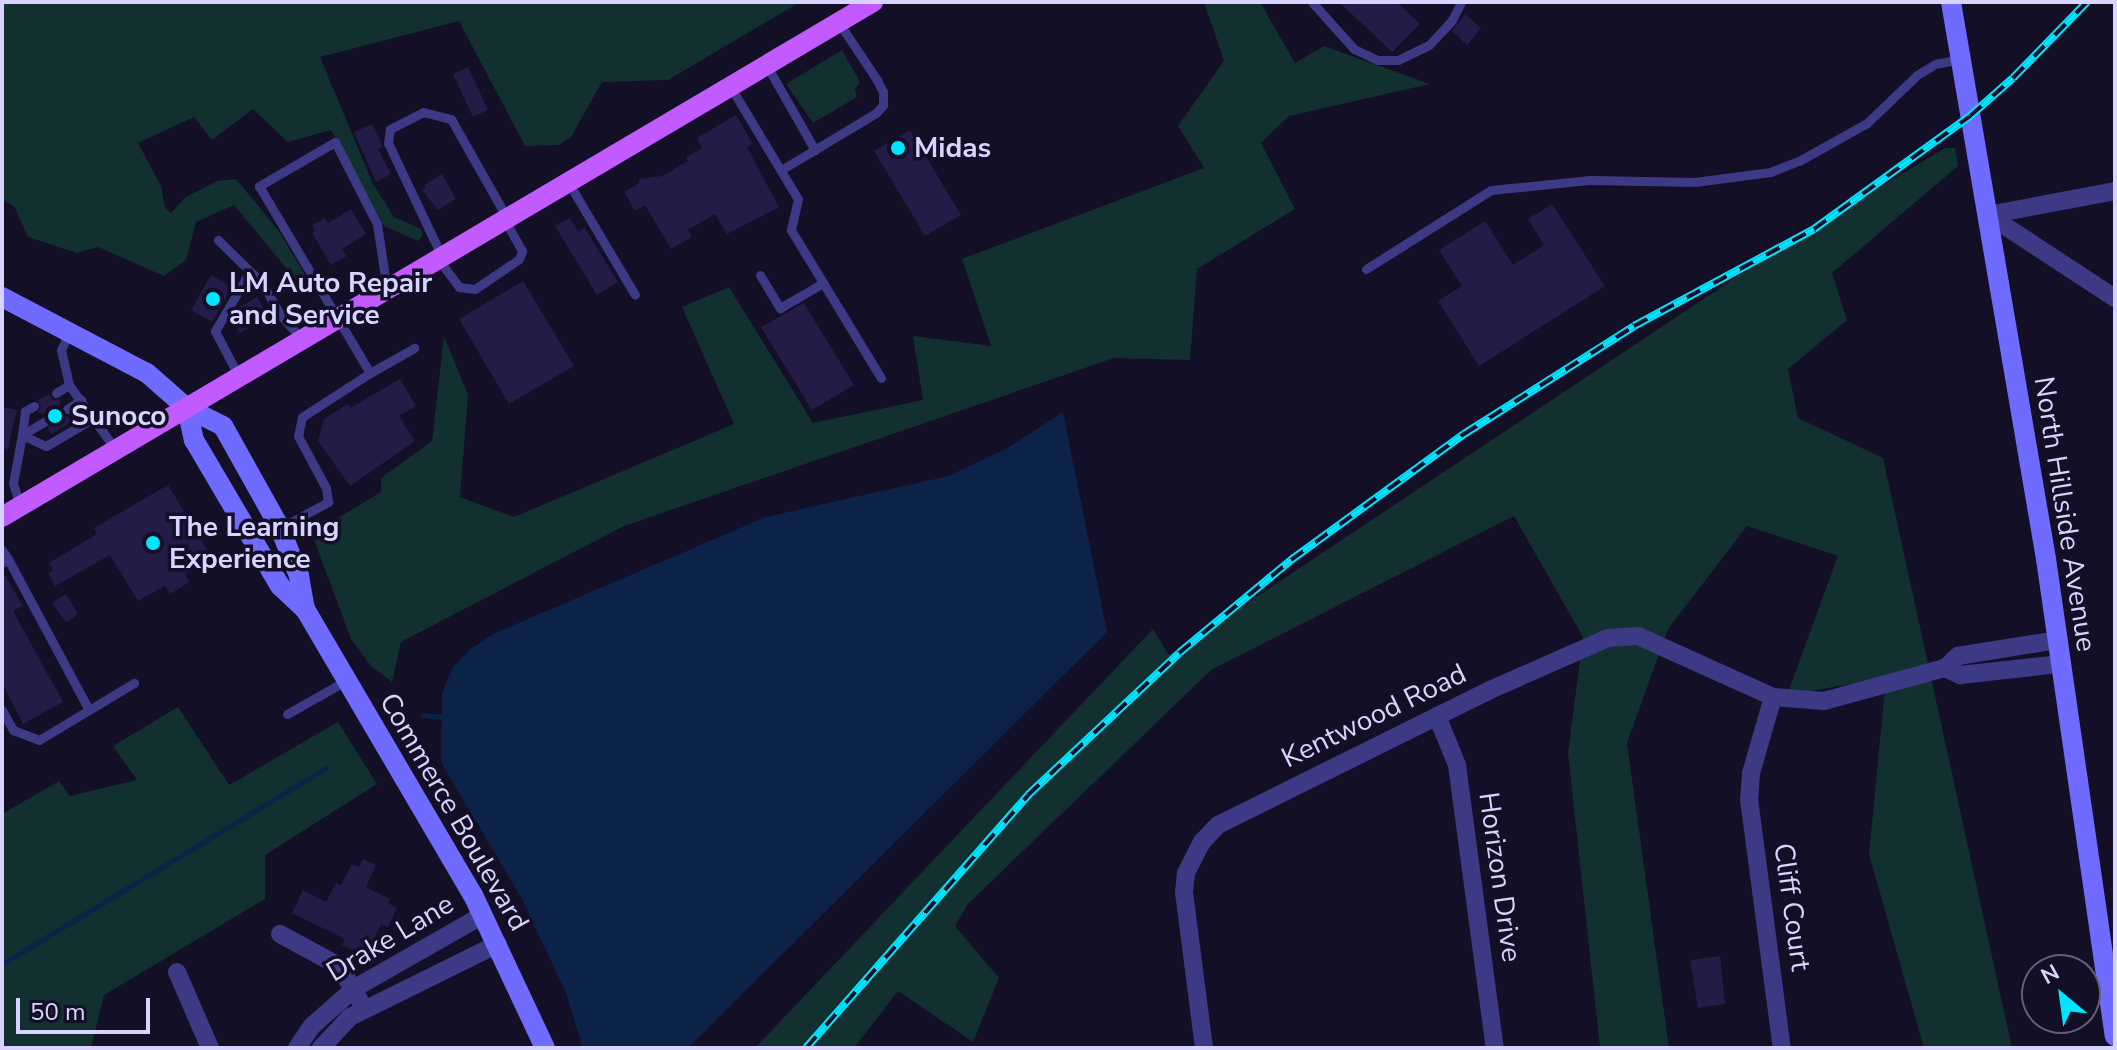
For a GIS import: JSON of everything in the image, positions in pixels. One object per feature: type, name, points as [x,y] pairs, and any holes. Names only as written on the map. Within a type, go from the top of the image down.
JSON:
[{"type":"main road","points":[[11,512],[873,2]]},
{"type":"main road","name":"North Hillside Avenue","points":[[1951,2],[2057,640],[2115,1036]]},
{"type":"main road","points":[[2,297],[147,373],[187,408]]},
{"type":"main road","name":"Commerce Boulevard","points":[[187,408],[223,426],[280,528],[299,576],[305,609]]},
{"type":"main road","name":"Commerce Boulevard","points":[[187,408],[194,440],[280,586],[305,609],[483,915],[545,1048]]},
{"type":"street","points":[[1988,215],[2115,191]]},
{"type":"street","points":[[1988,215],[2115,298]]},
{"type":"street","name":"Kentwood Road","points":[[1204,1048],[1184,892],[1186,873],[1202,842],[1218,825],[1437,716],[1588,644],[1608,638],[1638,636],[1773,697],[1824,701],[1945,668],[1958,656],[2057,640]]},
{"type":"street","name":"Kentwood Road","points":[[1945,668],[1960,675],[2060,664]]},
{"type":"street","name":"Cliff Court","points":[[1773,697],[1751,773],[1749,799],[1782,1048]]},
{"type":"street","name":"Horizon Drive","points":[[1437,716],[1457,765],[1495,1048]]},
{"type":"street","name":"Drake Lane","points":[[299,1047],[312,1026],[355,988],[483,915]]},
{"type":"street","points":[[280,934],[339,966],[355,988],[363,1009]]},
{"type":"street","name":"Drake Lane","points":[[321,1048],[338,1027],[363,1009],[498,944]]},
{"type":"street","points":[[177,972],[210,1048]]},
{"type":"lane","points":[[1312,2],[1354,49],[1378,60],[1398,60],[1429,45],[1452,20],[1461,2]]},
{"type":"lane","points":[[781,170],[876,113],[884,101],[877,80],[839,22]]},
{"type":"lane","points":[[1366,269],[1491,190],[1590,180],[1695,182],[1770,172],[1799,161],[1867,123],[1926,69],[1960,59]]},
{"type":"lane","points":[[766,65],[815,150]]},
{"type":"lane","points":[[730,86],[798,199],[791,230],[881,378]]},
{"type":"lane","points":[[423,112],[451,119],[506,219],[522,251],[519,259],[475,289],[459,287],[440,258],[388,143],[390,129],[423,112]]},
{"type":"lane","points":[[370,373],[259,186],[335,142],[377,224],[387,290]]},
{"type":"lane","points":[[568,182],[635,295]]},
{"type":"lane","points":[[218,240],[262,283],[282,317],[303,340]]},
{"type":"lane","points":[[239,378],[215,331],[250,271]]},
{"type":"lane","points":[[760,275],[780,308],[823,283]]},
{"type":"lane","points":[[69,333],[61,350],[69,385],[116,450]]},
{"type":"lane","points":[[280,528],[328,502],[326,488],[298,436],[302,417],[414,348]]},
{"type":"lane","points":[[56,393],[69,385]]},
{"type":"lane","points":[[67,409],[81,400]]},
{"type":"lane","points":[[11,512],[25,411],[34,406]]},
{"type":"lane","points":[[22,435],[46,446],[94,418]]},
{"type":"lane","points":[[22,435],[44,422]]},
{"type":"lane","points":[[2,550],[5,561],[89,710]]},
{"type":"lane","points":[[287,714],[347,680]]},
{"type":"lane","points":[[2,710],[13,730],[39,740],[134,683]]},
{"type":"green space","points":[[2,2],[800,2],[668,80],[602,82],[571,137],[559,145],[525,146],[459,21],[320,57],[373,184],[394,217],[421,229],[423,235],[418,241],[384,226],[331,130],[288,142],[253,109],[212,140],[194,117],[138,143],[161,186],[165,208],[171,213],[186,197],[217,181],[236,179],[278,230],[309,281],[301,286],[234,205],[196,222],[186,260],[164,276],[98,247],[77,253],[28,237],[14,206],[2,200]]},
{"type":"green space","points":[[1204,2],[1260,2],[1295,63],[1324,46],[1430,84],[1289,116],[1261,143],[1295,209],[1197,269],[1190,360],[1114,358],[624,526],[401,642],[392,682],[371,666],[351,639],[312,534],[381,492],[381,478],[432,441],[444,336],[468,395],[460,497],[514,517],[734,424],[682,307],[729,287],[813,423],[923,400],[913,336],[991,346],[962,259],[1204,168],[1178,126],[1224,61]]},
{"type":"green space","points":[[842,50],[860,82],[855,89],[857,97],[813,123],[786,84]]},
{"type":"green space","points":[[1945,148],[1955,148],[1958,166],[1832,273],[1847,320],[1788,369],[1798,418],[1883,458],[2012,1048],[1924,1048],[1869,854],[1886,678],[1787,695],[1838,556],[1747,526],[1668,629],[1627,743],[1669,1048],[1600,1048],[1568,753],[1583,637],[1514,516],[1211,670],[968,904],[955,926],[999,978],[973,1042],[898,991],[854,1048],[755,1048],[1153,629],[1169,655],[1789,242]]},
{"type":"green space","points":[[178,707],[229,785],[338,722],[377,784],[265,855],[265,899],[104,995],[91,1048],[2,1048],[2,814],[59,781],[70,796],[137,780],[113,746]]},
{"type":"water","points":[[1063,412],[1107,632],[688,1048],[583,1048],[566,993],[522,899],[441,763],[442,693],[453,667],[469,650],[495,633],[766,517],[948,476],[1006,449]]},
{"type":"building","points":[[1339,2],[1397,2],[1420,24],[1392,52]]},
{"type":"building","points":[[1465,14],[1481,28],[1467,45],[1452,31]]},
{"type":"building","points":[[468,67],[488,110],[473,117],[453,74]]},
{"type":"building","points":[[736,115],[753,144],[747,147],[779,207],[727,234],[715,214],[688,230],[692,237],[671,249],[645,205],[635,211],[624,192],[639,183],[639,179],[662,176],[688,161],[686,157],[702,148],[697,138]]},
{"type":"building","points":[[372,124],[381,142],[382,147],[378,149],[391,174],[376,182],[354,132]]},
{"type":"building","points":[[910,130],[961,215],[925,236],[874,151]]},
{"type":"building","points":[[442,174],[456,199],[438,210],[422,190],[426,188],[424,185]]},
{"type":"building","points":[[1552,204],[1605,286],[1479,366],[1438,301],[1462,286],[1439,250],[1485,221],[1513,265],[1544,245],[1528,219]]},
{"type":"building","points":[[351,209],[366,234],[342,249],[347,256],[331,265],[312,233],[315,230],[312,225],[325,218],[328,223]]},
{"type":"building","points":[[570,218],[578,232],[585,228],[618,282],[597,295],[555,226]]},
{"type":"building","name":"LM Auto Repair and Service","points":[[211,275],[232,287],[212,322],[191,310]]},
{"type":"building","points":[[523,281],[574,366],[509,404],[459,319]]},
{"type":"building","points":[[257,297],[268,316],[240,333],[231,318],[236,309]]},
{"type":"building","points":[[804,303],[854,385],[812,410],[761,327]]},
{"type":"building","points":[[400,379],[416,406],[399,416],[415,441],[350,486],[318,441],[324,419]]},
{"type":"building","name":"Sunoco","points":[[49,394],[53,400],[60,399],[60,412],[74,421],[51,434],[48,428],[50,418],[38,412],[41,407],[38,400]]},
{"type":"building","points":[[2,407],[17,410],[8,449],[2,448]]},
{"type":"building","name":"The Learning Experience","points":[[168,485],[212,558],[185,574],[189,582],[170,594],[165,586],[138,601],[110,555],[55,586],[48,573],[53,570],[49,563],[97,534],[94,528]]},
{"type":"building","points":[[2,570],[23,606],[13,611],[63,702],[23,724],[2,683]]},
{"type":"building","points":[[66,594],[78,614],[66,623],[52,603]]},
{"type":"building","points":[[363,859],[376,865],[366,887],[390,899],[388,903],[397,908],[388,927],[381,924],[370,947],[366,945],[361,954],[342,945],[345,939],[292,913],[303,890],[326,902],[336,883],[341,885],[352,864],[359,867]]},
{"type":"building","points":[[1720,956],[1725,1004],[1698,1008],[1690,960]]},
{"type":"waterway","points":[[423,715],[443,717]]},
{"type":"waterway","points":[[2,964],[326,768]]},
{"type":"railway","points":[[806,1048],[1028,795],[1179,653],[1291,560],[1464,434],[1634,326],[1814,229],[1970,116],[2013,78],[2087,2]]},
{"type":"place","name":"Midas","points":[[898,148]]},
{"type":"place","name":"LM Auto Repair and Service","points":[[213,299]]},
{"type":"place","name":"Sunoco","points":[[55,416]]},
{"type":"place","name":"The Learning Experience","points":[[153,543]]}]
